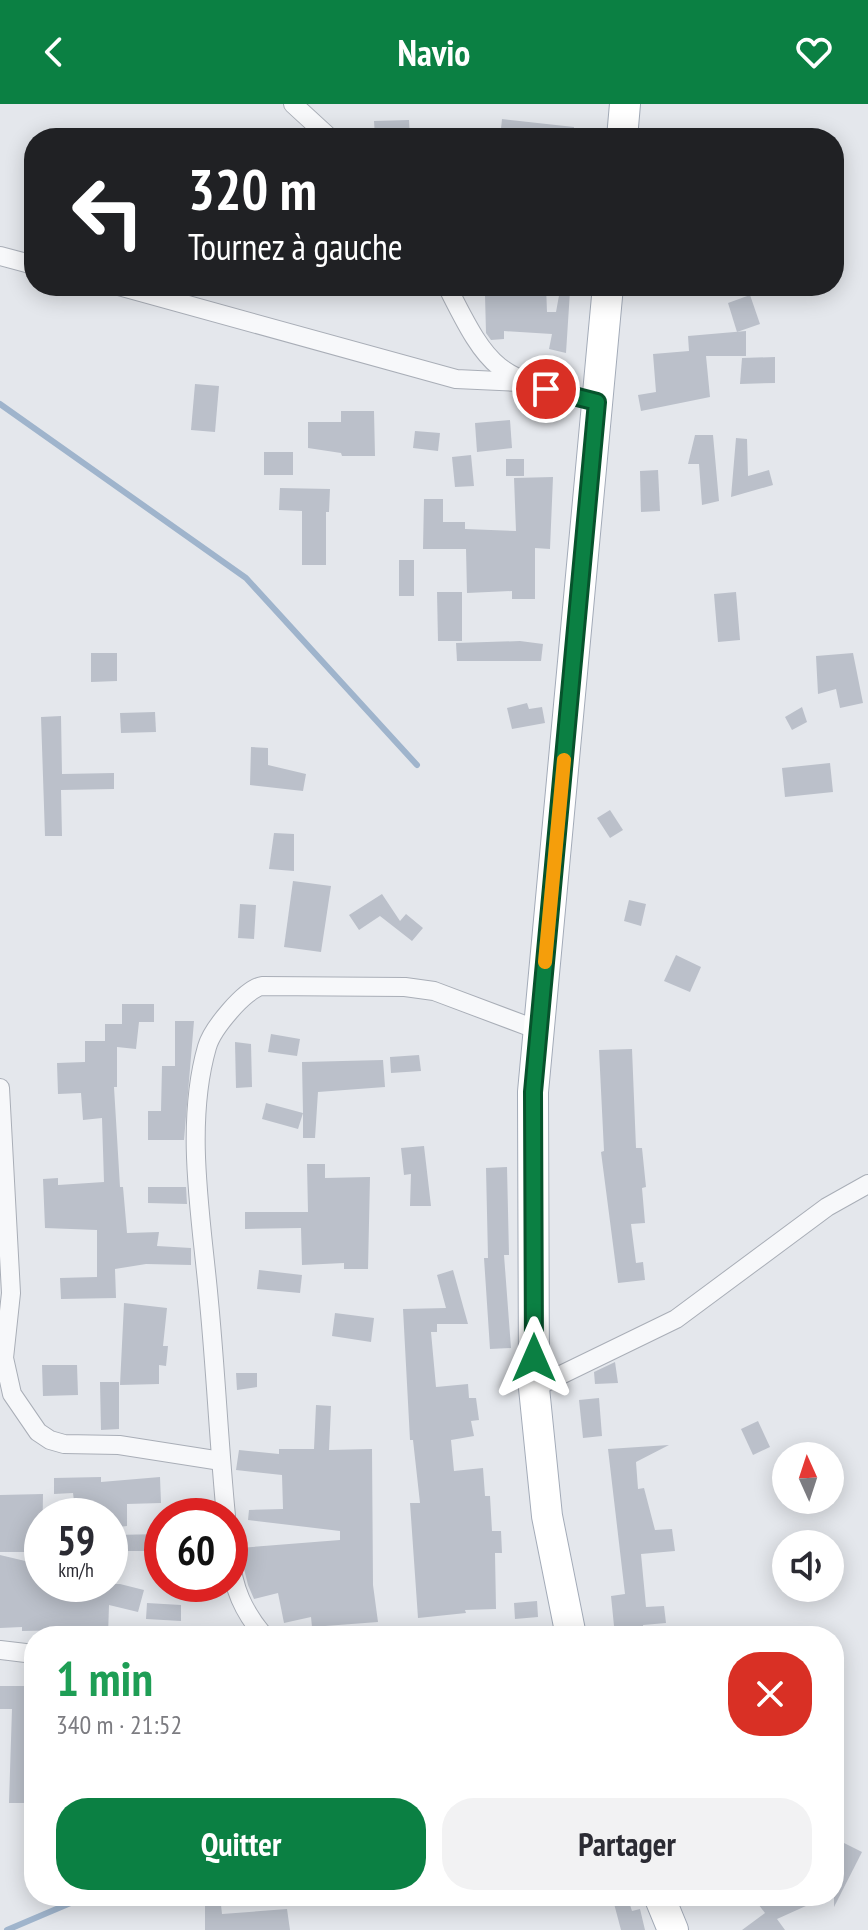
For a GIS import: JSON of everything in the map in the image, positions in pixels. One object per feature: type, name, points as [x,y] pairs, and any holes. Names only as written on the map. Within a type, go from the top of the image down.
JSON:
[{"type":"main road","points":[[623,128],[625,104]]},
{"type":"main road","points":[[569,1626],[547,1516],[534,1388],[533,1092],[607,296]]},
{"type":"main road","points":[[663,1906],[673,1930]]},
{"type":"street","points":[[293,104],[319,128]]},
{"type":"street","points":[[0,256],[24,262]]},
{"type":"street","points":[[155,296],[456,379],[520,382],[597,402]]},
{"type":"street","points":[[452,296],[484,355],[520,382]]},
{"type":"street","points":[[224,1498],[199,1190],[197,1105],[206,1049],[215,1031],[244,993],[262,986],[405,987],[434,991],[538,1030]]},
{"type":"street","points":[[0,1088],[11,1293],[4,1358],[12,1394],[38,1432],[50,1440],[64,1444],[119,1445],[221,1461]]},
{"type":"street","points":[[534,1388],[676,1319],[827,1207],[868,1184]]},
{"type":"street","points":[[240,1602],[256,1626]]},
{"type":"street","points":[[0,1650],[24,1653]]},
{"type":"building","points":[[502,119],[574,127],[574,128],[501,128]]},
{"type":"building","points":[[409,120],[409,128],[374,128],[374,121]]},
{"type":"building","points":[[485,296],[546,296],[547,312],[556,312],[559,296],[570,296],[566,353],[549,349],[552,334],[504,331],[504,339],[491,340],[486,333]]},
{"type":"building","points":[[750,296],[760,324],[737,332],[728,303]]},
{"type":"building","points":[[746,331],[746,356],[706,356],[710,397],[641,411],[638,395],[656,392],[653,354],[689,351],[688,336]]},
{"type":"building","points":[[775,357],[775,383],[740,384],[742,358]]},
{"type":"building","points":[[195,384],[219,386],[215,432],[191,430]]},
{"type":"building","points":[[341,411],[374,411],[375,456],[342,456],[341,453],[308,448],[308,422],[341,422]]},
{"type":"building","points":[[510,420],[512,448],[477,452],[475,423]]},
{"type":"building","points":[[415,431],[440,433],[438,451],[413,448]]},
{"type":"building","points":[[695,435],[713,435],[719,501],[702,505],[699,464],[688,464]]},
{"type":"building","points":[[736,438],[747,439],[748,476],[769,470],[773,485],[731,497]]},
{"type":"building","points":[[264,452],[293,452],[293,475],[264,475]]},
{"type":"building","points":[[471,455],[474,486],[455,487],[452,457]]},
{"type":"building","points":[[506,459],[524,459],[524,476],[506,476]]},
{"type":"building","points":[[658,470],[660,511],[641,512],[640,471]]},
{"type":"building","points":[[553,477],[550,549],[535,548],[535,599],[512,599],[512,591],[467,593],[466,549],[423,549],[424,499],[443,499],[443,522],[465,522],[465,529],[516,531],[514,478]]},
{"type":"building","points":[[280,488],[330,489],[329,512],[326,512],[326,565],[302,565],[302,511],[279,510]]},
{"type":"building","points":[[399,560],[414,560],[414,596],[399,596]]},
{"type":"building","points":[[437,592],[462,592],[462,641],[438,641]]},
{"type":"building","points":[[736,592],[740,640],[718,642],[714,594]]},
{"type":"building","points":[[520,641],[543,644],[541,661],[457,661],[456,643]]},
{"type":"building","points":[[91,653],[117,653],[117,681],[91,682]]},
{"type":"building","points":[[853,653],[863,703],[840,708],[836,689],[818,694],[816,656]]},
{"type":"building","points":[[527,703],[529,709],[542,707],[545,723],[512,729],[507,708]]},
{"type":"building","points":[[802,707],[807,722],[792,730],[785,717]]},
{"type":"building","points":[[155,712],[156,732],[121,733],[120,713]]},
{"type":"building","points":[[61,716],[62,774],[114,773],[114,789],[61,790],[62,836],[45,836],[41,717]]},
{"type":"building","points":[[251,747],[268,748],[268,765],[306,774],[303,791],[250,785]]},
{"type":"building","points":[[830,763],[833,792],[785,797],[782,768]]},
{"type":"building","points":[[610,810],[623,830],[610,838],[597,818]]},
{"type":"building","points":[[274,833],[294,834],[294,871],[269,869]]},
{"type":"building","points":[[293,881],[331,886],[321,952],[284,947]]},
{"type":"building","points":[[382,894],[400,921],[406,914],[423,928],[412,941],[380,916],[359,930],[349,915]]},
{"type":"building","points":[[629,900],[646,904],[641,926],[624,921]]},
{"type":"building","points":[[240,904],[256,905],[254,939],[238,938]]},
{"type":"building","points":[[676,955],[701,967],[690,992],[664,981]]},
{"type":"building","points":[[122,1004],[154,1004],[154,1022],[139,1022],[136,1049],[117,1047],[117,1087],[114,1087],[120,1187],[123,1187],[127,1233],[159,1232],[157,1246],[191,1248],[191,1265],[146,1264],[115,1269],[116,1298],[61,1299],[60,1278],[97,1277],[97,1230],[45,1228],[43,1179],[58,1178],[58,1185],[104,1182],[102,1118],[83,1120],[81,1093],[58,1094],[57,1063],[85,1062],[85,1041],[105,1041],[105,1024],[122,1024]]},
{"type":"building","points":[[175,1021],[194,1021],[184,1140],[148,1140],[148,1111],[161,1111],[162,1066],[175,1066]]},
{"type":"building","points":[[271,1034],[300,1039],[297,1056],[268,1052]]},
{"type":"building","points":[[235,1042],[251,1044],[252,1087],[236,1088]]},
{"type":"building","points":[[632,1049],[636,1148],[642,1148],[646,1187],[642,1188],[645,1223],[631,1224],[636,1263],[643,1262],[645,1280],[618,1283],[601,1152],[604,1151],[599,1050]]},
{"type":"building","points":[[419,1055],[421,1071],[391,1073],[390,1057]]},
{"type":"building","points":[[383,1060],[385,1087],[318,1092],[315,1138],[303,1138],[302,1062]]},
{"type":"building","points":[[266,1103],[303,1113],[298,1129],[262,1119]]},
{"type":"building","points":[[424,1146],[431,1206],[410,1206],[411,1174],[404,1175],[401,1148]]},
{"type":"building","points":[[307,1164],[325,1164],[325,1178],[370,1177],[368,1269],[344,1269],[344,1263],[302,1265],[301,1228],[245,1229],[245,1212],[308,1212]]},
{"type":"building","points":[[507,1167],[509,1255],[504,1255],[511,1348],[490,1349],[484,1258],[488,1258],[486,1168]]},
{"type":"building","points":[[148,1187],[186,1187],[187,1204],[148,1203]]},
{"type":"building","points":[[259,1270],[302,1275],[300,1293],[257,1289]]},
{"type":"building","points":[[453,1270],[468,1324],[437,1324],[437,1332],[431,1332],[436,1387],[468,1384],[469,1398],[476,1398],[479,1420],[471,1421],[474,1436],[451,1440],[454,1471],[483,1468],[485,1496],[490,1496],[492,1531],[501,1531],[502,1553],[495,1553],[496,1609],[465,1610],[466,1613],[418,1618],[410,1503],[420,1503],[413,1440],[410,1440],[403,1309],[446,1308],[437,1275]]},
{"type":"building","points":[[124,1303],[167,1308],[163,1346],[168,1346],[166,1366],[159,1365],[159,1384],[120,1385]]},
{"type":"building","points":[[335,1313],[374,1318],[371,1342],[332,1336]]},
{"type":"building","points":[[615,1362],[618,1383],[595,1384],[594,1372]]},
{"type":"building","points":[[42,1365],[77,1365],[78,1395],[43,1396]]},
{"type":"building","points":[[236,1373],[257,1373],[257,1387],[237,1390]]},
{"type":"building","points":[[100,1382],[119,1382],[119,1429],[101,1430]]},
{"type":"building","points":[[599,1398],[602,1436],[583,1438],[579,1400]]},
{"type":"building","points":[[316,1405],[331,1406],[329,1450],[372,1449],[373,1585],[378,1622],[312,1626],[311,1617],[284,1623],[278,1593],[254,1599],[248,1585],[248,1547],[340,1540],[340,1531],[248,1520],[249,1510],[283,1509],[282,1475],[236,1470],[239,1450],[279,1454],[279,1449],[314,1449]]},
{"type":"building","points":[[758,1421],[770,1447],[753,1455],[741,1429]]},
{"type":"building","points":[[669,1445],[636,1462],[638,1489],[644,1488],[655,1530],[672,1529],[675,1551],[641,1554],[646,1607],[664,1606],[666,1623],[614,1626],[611,1596],[625,1594],[608,1449]]},
{"type":"building","points":[[101,1477],[101,1482],[160,1477],[161,1498],[144,1498],[144,1504],[128,1504],[128,1498],[74,1498],[73,1493],[54,1494],[54,1478]]},
{"type":"building","points":[[43,1494],[43,1498],[24,1498],[24,1552],[0,1552],[0,1495]]},
{"type":"building","points":[[144,1534],[144,1551],[128,1551],[128,1535]]},
{"type":"building","points":[[0,1555],[24,1561],[24,1602],[128,1602],[128,1586],[144,1590],[138,1612],[109,1605],[108,1626],[24,1626],[22,1631],[22,1627],[0,1628]]},
{"type":"building","points":[[537,1601],[538,1617],[515,1619],[514,1603]]},
{"type":"building","points":[[147,1603],[181,1605],[181,1621],[146,1619]]},
{"type":"building","points":[[0,1686],[24,1686],[24,1803],[9,1803],[12,1709],[0,1709]]},
{"type":"building","points":[[844,1843],[862,1852],[844,1887]]},
{"type":"building","points":[[205,1906],[221,1906],[222,1914],[287,1909],[290,1930],[205,1930]]},
{"type":"building","points":[[615,1906],[630,1906],[632,1911],[640,1909],[645,1930],[621,1930]]},
{"type":"building","points":[[760,1906],[806,1906],[777,1919],[785,1930],[742,1930],[765,1913]]},
{"type":"waterway","points":[[0,404],[246,578],[417,765]]},
{"type":"waterway","points":[[7,1930],[63,1906]]},
{"type":"slow traffic","points":[[545,962],[564,760]]},
{"type":"route","points":[[534,1358],[533,1092],[597,402],[546,389]]}]
